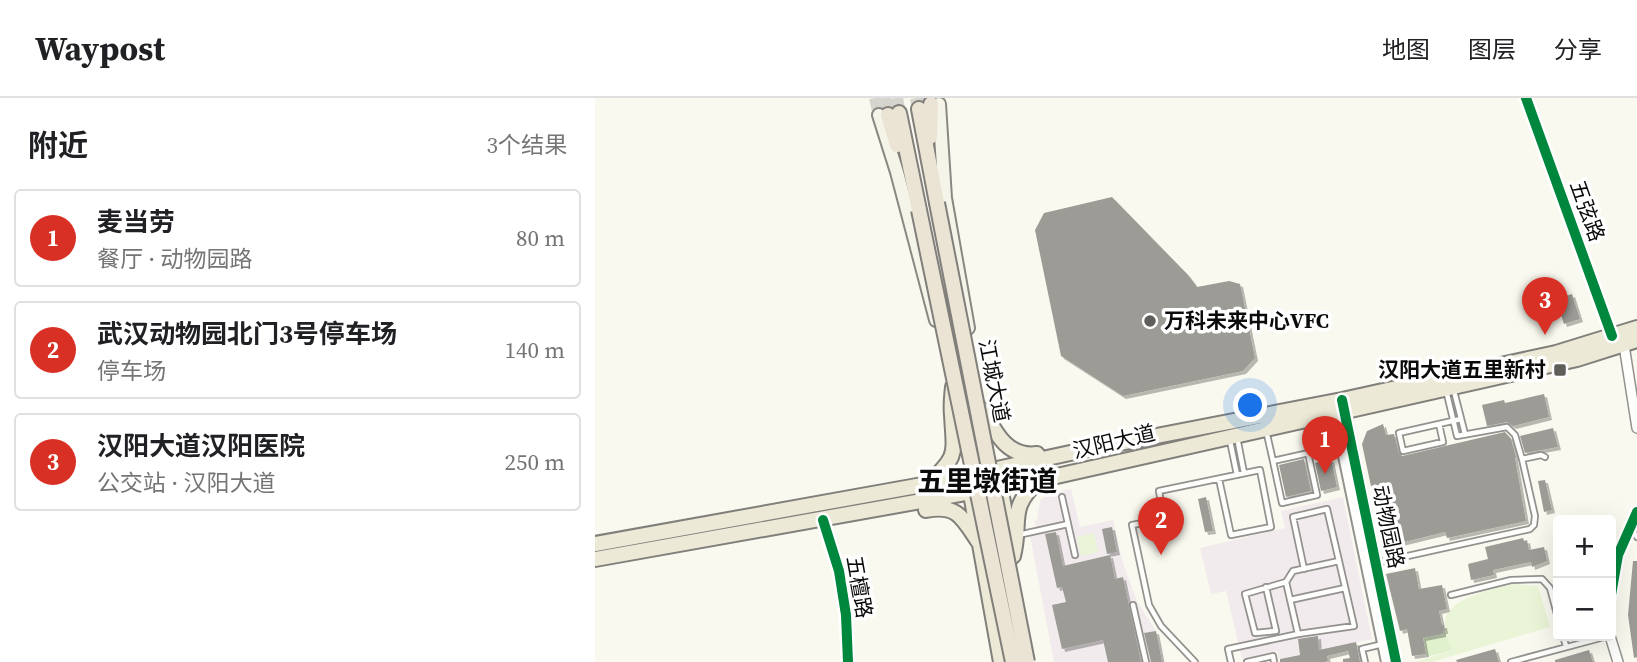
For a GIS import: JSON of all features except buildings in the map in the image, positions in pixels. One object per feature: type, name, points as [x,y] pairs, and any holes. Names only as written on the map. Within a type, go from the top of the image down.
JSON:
[{"type":"highway","name":"江城大道","points":[[929,106],[930,163],[937,203],[1027,662]]},
{"type":"highway","name":"江城大道","points":[[889,114],[901,156],[911,171],[1013,662]]},
{"type":"main road","name":"江城大道","points":[[929,106],[996,469]]},
{"type":"main road","name":"江城大道","points":[[889,114],[897,172],[953,387],[968,475]]},
{"type":"main road","name":"汉阳大道","points":[[595,544],[928,484],[1084,450],[1450,388],[1577,359],[1624,340],[1637,328]]},
{"type":"main road","name":"汉阳大道","points":[[595,559],[1039,480],[1233,437],[1338,407],[1556,353],[1624,340]]},
{"type":"main road","points":[[928,484],[946,465],[954,447],[951,415],[953,387]]},
{"type":"main road","points":[[983,410],[998,437],[1014,451],[1032,455],[1057,450],[1084,450]]},
{"type":"main road","points":[[996,469],[1033,662]]},
{"type":"main road","points":[[968,475],[1001,662]]},
{"type":"main road","points":[[1013,556],[1017,536],[1017,509],[1028,490],[1039,480]]},
{"type":"main road","points":[[881,509],[897,516],[949,508],[962,519],[981,546]]},
{"type":"street","name":"五弦路","points":[[1526,98],[1624,340],[1637,428]]},
{"type":"street","name":"动物园路","points":[[1338,407],[1343,445],[1387,662]]},
{"type":"street","name":"动物园路","points":[[1338,407],[1396,662]]},
{"type":"street","points":[[1614,578],[1618,555],[1637,512]]},
{"type":"street","name":"五檀路","points":[[823,520],[839,571],[846,615],[848,662]]},
{"type":"street","points":[[1611,641],[1618,662]]},
{"type":"lane","points":[[1450,388],[1465,434]]},
{"type":"lane","points":[[1375,563],[1533,528],[1535,516],[1515,435],[1507,427],[1457,436],[1450,388]]},
{"type":"lane","points":[[1439,424],[1443,442],[1403,450],[1399,433],[1461,419]]},
{"type":"lane","points":[[1266,429],[1282,503],[1317,495],[1308,453]]},
{"type":"lane","points":[[1233,437],[1244,473]]},
{"type":"lane","points":[[1233,437],[1237,475]]},
{"type":"lane","points":[[1273,461],[1343,445]]},
{"type":"lane","points":[[1522,459],[1541,455],[1545,457]]},
{"type":"lane","points":[[1195,662],[1161,626],[1149,605],[1132,525],[1164,519],[1159,491],[1219,478],[1260,470],[1271,527],[1231,535],[1219,478]]},
{"type":"lane","points":[[1062,497],[1075,555]]},
{"type":"lane","points":[[1231,662],[1228,649],[1353,626],[1327,509],[1293,517],[1304,569]]},
{"type":"lane","points":[[1017,536],[1068,524]]},
{"type":"lane","points":[[1630,528],[1637,537]]},
{"type":"lane","points":[[1276,631],[1255,633],[1245,594],[1286,582],[1293,571],[1339,561]]},
{"type":"lane","points":[[1451,595],[1511,580],[1542,579],[1550,588],[1553,599]]},
{"type":"lane","points":[[1286,582],[1298,634]]},
{"type":"lane","points":[[1266,587],[1277,638]]},
{"type":"lane","points":[[1290,600],[1345,588]]},
{"type":"lane","points":[[1133,606],[1146,662]]},
{"type":"lane","points":[[1564,641],[1566,646]]},
{"type":"lane","points":[[1511,662],[1588,641]]},
{"type":"lane","points":[[1365,662],[1362,649],[1384,644]]},
{"type":"lane","points":[[1247,662],[1273,656],[1274,662]]},
{"type":"shaded area","points":[[1071,489],[1080,527],[1113,520],[1122,560],[1137,601],[1156,631],[1164,662],[1054,662],[1030,536],[1037,532],[1034,521],[1037,520],[1040,500],[1048,494]]},
{"type":"shaded area","points":[[1343,497],[1372,639],[1279,659],[1277,651],[1242,659],[1226,591],[1211,594],[1200,548],[1285,528],[1281,511]]},
{"type":"green space","points":[[1094,533],[1098,552],[1081,556],[1077,537]]},
{"type":"green space","points":[[1516,584],[1538,586],[1550,627],[1432,662],[1416,662],[1452,650],[1445,622],[1454,607],[1473,596]]},
{"type":"green space","points":[[1443,631],[1452,650],[1427,657],[1423,638],[1443,634]]},
{"type":"tunnel","points":[[875,98],[879,115]]},
{"type":"tunnel","points":[[884,98],[888,115]]},
{"type":"tunnel","points":[[896,98],[899,113]]},
{"type":"tunnel","points":[[917,98],[919,109]]},
{"type":"cycle path","points":[[1526,98],[1612,336]]},
{"type":"cycle path","points":[[1342,400],[1396,662]]},
{"type":"cycle path","points":[[1614,578],[1618,555],[1637,512]]},
{"type":"cycle path","points":[[823,520],[839,571],[846,615],[848,662]]},
{"type":"place","name":"万科未来中心VFC","points":[[1150,321]]},
{"type":"place","name":"汉阳大道汉阳医院","points":[[1545,335]]},
{"type":"place","name":"汉阳大道五里新村","points":[[1560,370]]},
{"type":"place","name":"麦当劳","points":[[1325,474]]},
{"type":"place","name":"武汉动物园北门3号停车场","points":[[1161,555]]},
{"type":"district","name":"五里墩街道","points":[[987,481]]}]
